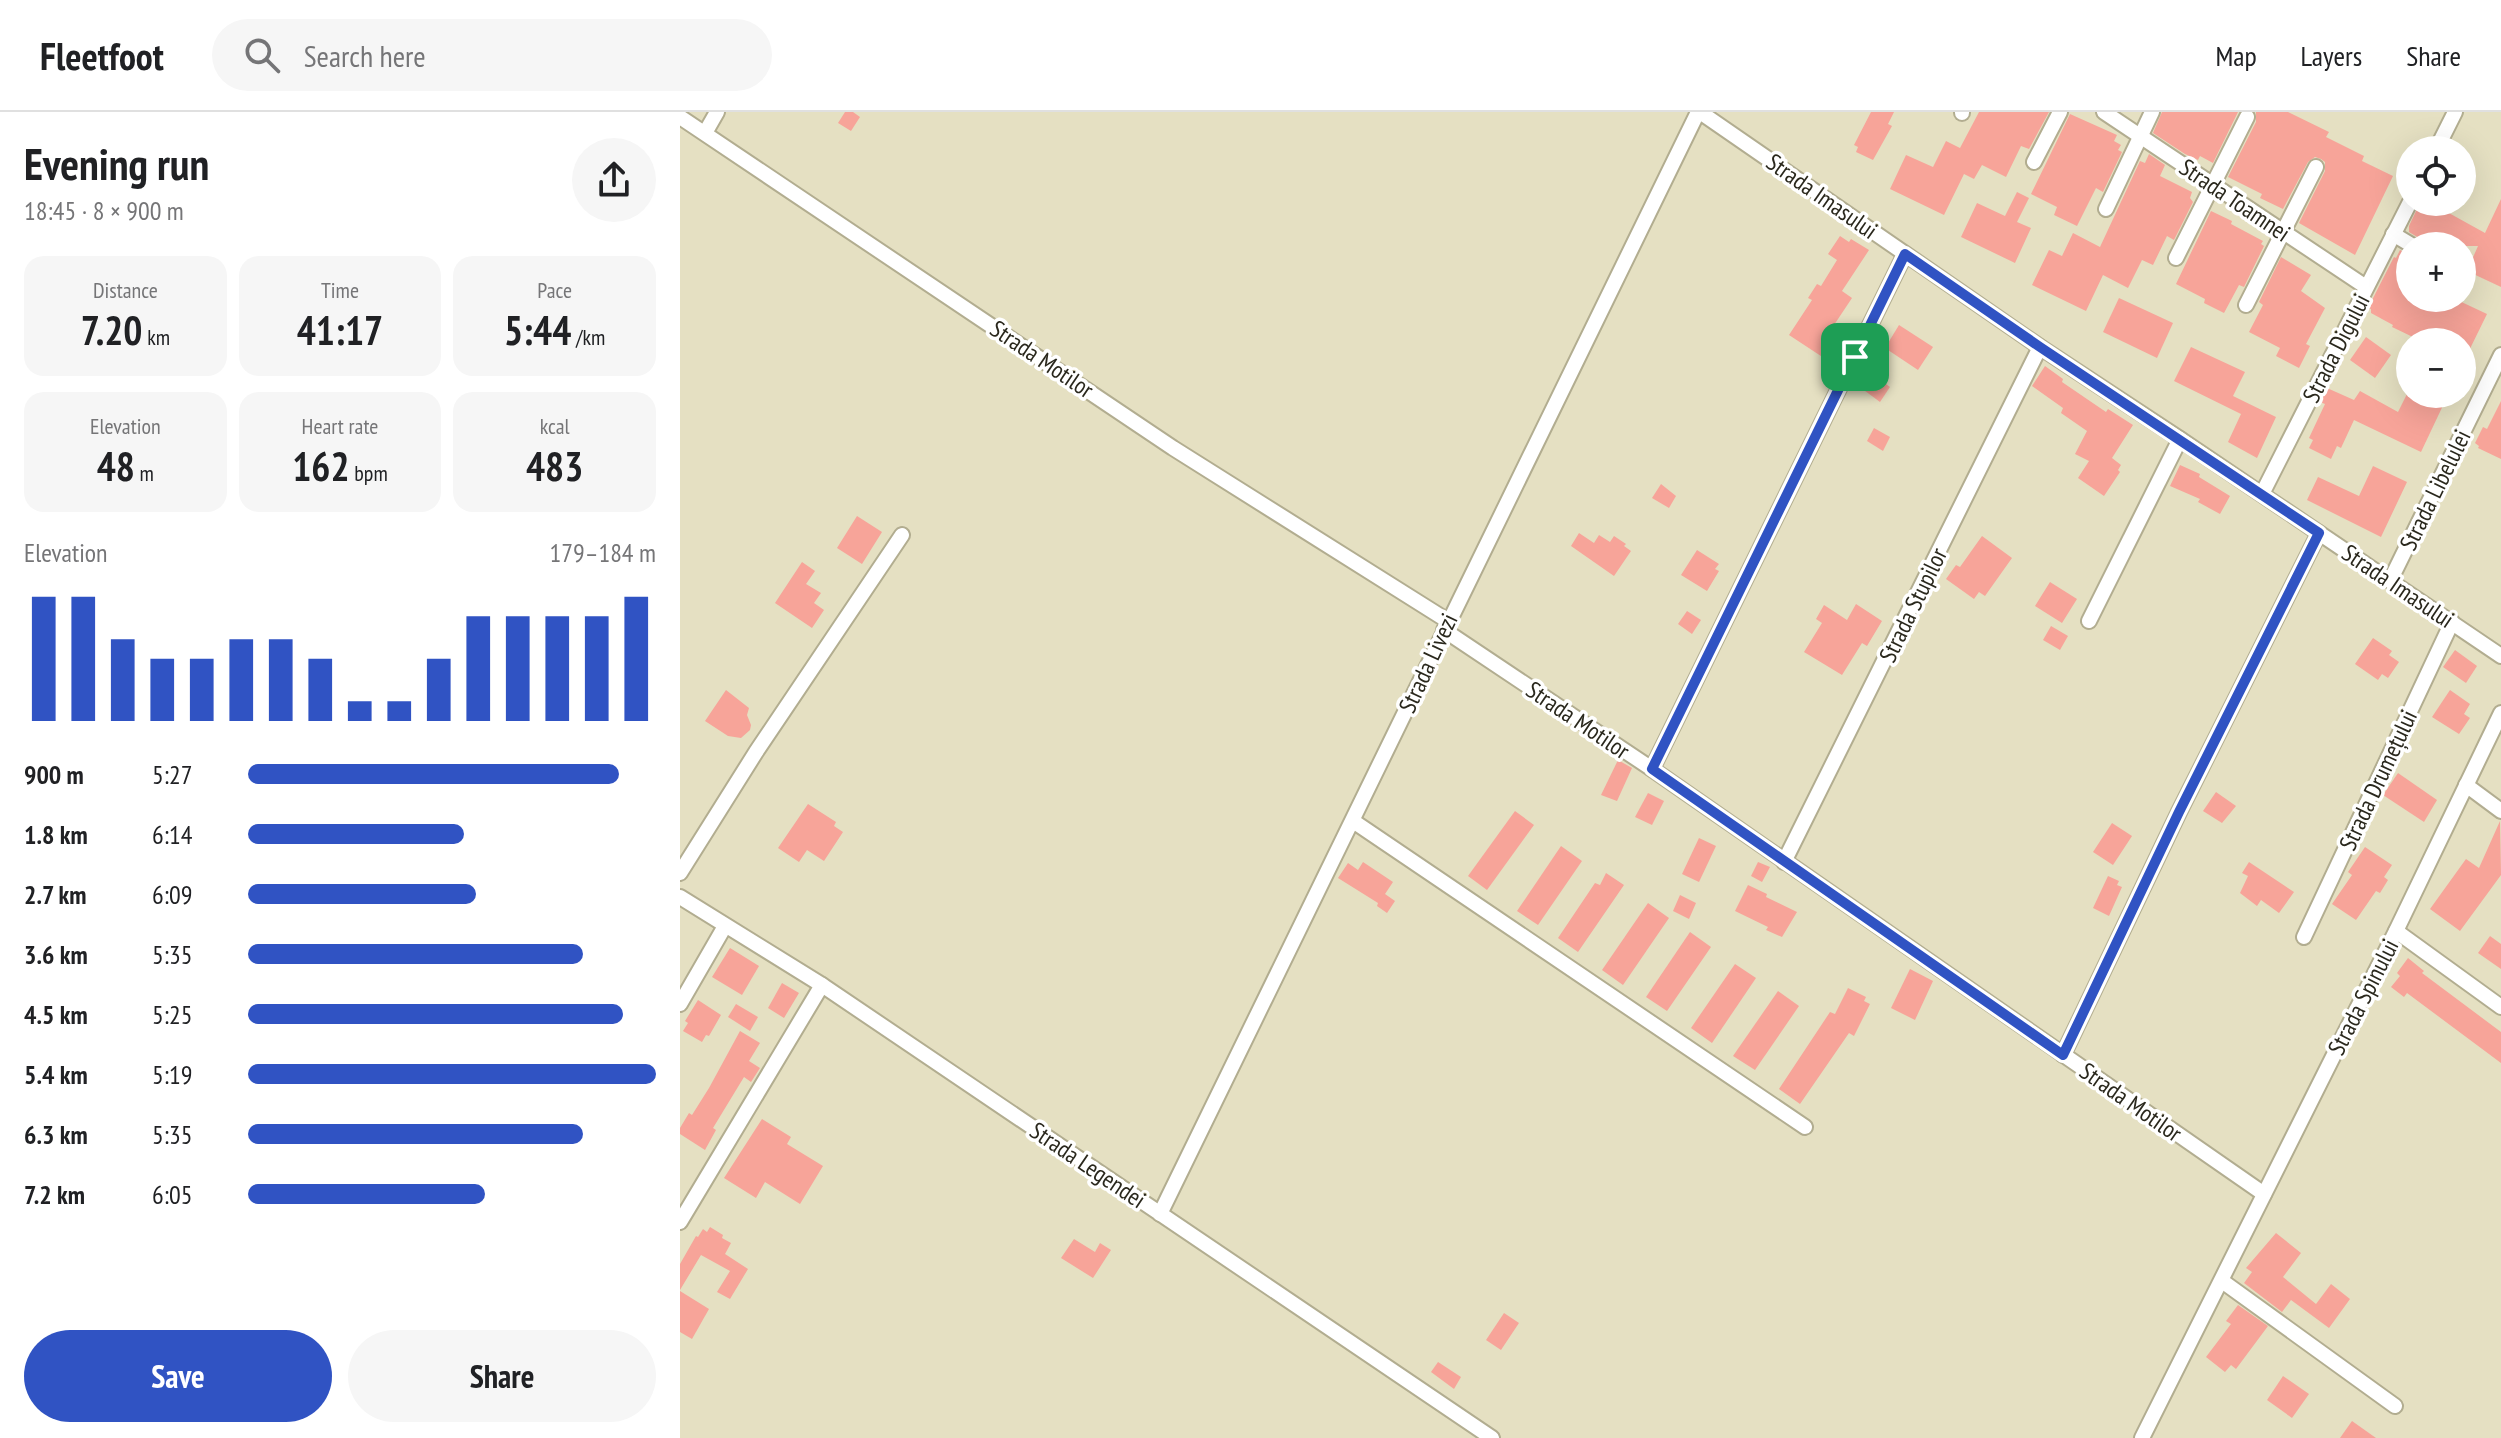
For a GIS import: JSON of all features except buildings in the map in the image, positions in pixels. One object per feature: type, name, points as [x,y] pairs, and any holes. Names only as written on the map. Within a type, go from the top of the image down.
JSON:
[{"type":"street","points":[[705,133],[717,112]]},
{"type":"street","name":"Strada Imasului","points":[[1699,112],[2040,347],[2501,656]]},
{"type":"street","name":"Strada Livezi","points":[[1160,1214],[1699,112]]},
{"type":"street","points":[[2034,162],[2060,112]]},
{"type":"street","name":"Strada Toamnei","points":[[2104,112],[2366,287]]},
{"type":"street","points":[[2106,209],[2152,112]]},
{"type":"street","points":[[2443,136],[2455,112]]},
{"type":"street","name":"Strada Motilor","points":[[680,117],[1173,448],[1446,626],[2264,1194]]},
{"type":"street","points":[[2176,258],[2247,117]]},
{"type":"street","points":[[2246,305],[2316,167]]},
{"type":"street","name":"Strada Digului","points":[[2262,494],[2403,216]]},
{"type":"street","points":[[1652,769],[1905,254]]},
{"type":"street","name":"Strada Stupilor","points":[[1784,862],[2040,347]]},
{"type":"street","name":"Strada Libelulei","points":[[2390,581],[2501,355]]},
{"type":"street","points":[[2089,621],[2180,439]]},
{"type":"street","points":[[2063,1055],[2179,812],[2319,533]]},
{"type":"street","points":[[680,873],[756,752],[902,535]]},
{"type":"street","name":"Strada Drumețului","points":[[2304,937],[2452,622]]},
{"type":"street","name":"Strada Spinului","points":[[2142,1438],[2396,931],[2501,713]]},
{"type":"street","points":[[2466,785],[2501,811]]},
{"type":"street","points":[[1353,821],[1805,1127]]},
{"type":"street","name":"Strada Legendei","points":[[680,897],[822,985],[1492,1438]]},
{"type":"street","points":[[680,1004],[725,926]]},
{"type":"street","points":[[2396,931],[2501,1007]]},
{"type":"street","points":[[680,1222],[822,985]]},
{"type":"street","points":[[2222,1281],[2395,1406]]},
{"type":"route","points":[[1905,254],[2319,533],[2179,812],[2063,1055],[1652,769],[1855,357],[1905,254]]}]
